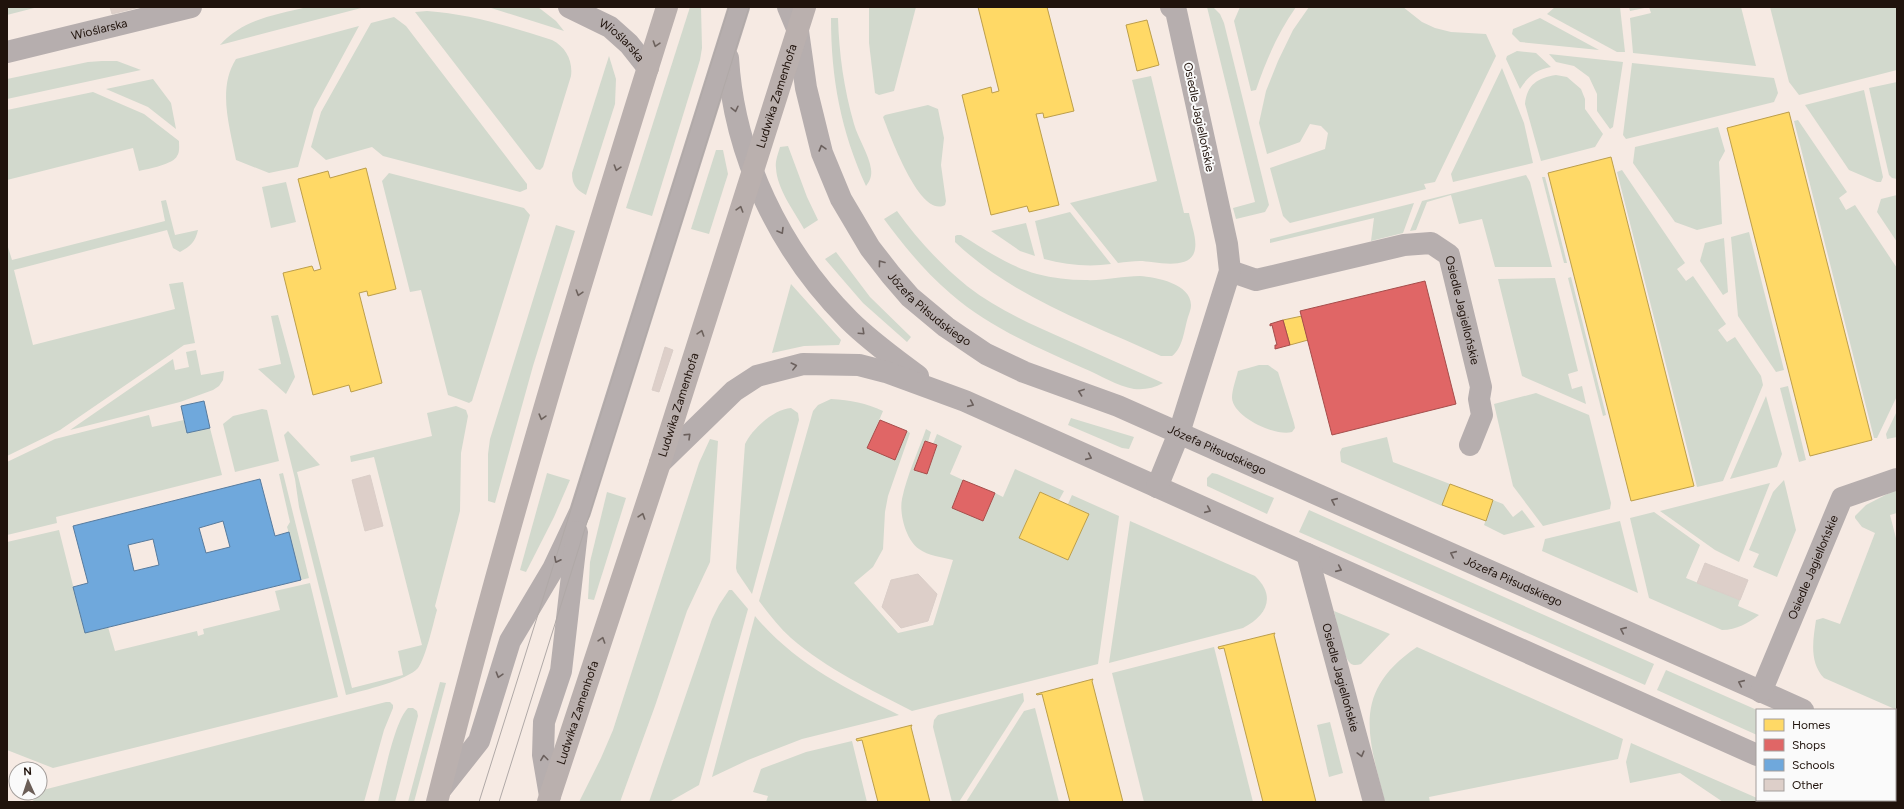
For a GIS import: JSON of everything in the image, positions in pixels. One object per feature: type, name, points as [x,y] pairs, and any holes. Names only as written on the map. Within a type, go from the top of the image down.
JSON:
[{"type":"main road","points":[[439,795],[484,622],[544,410],[668,7]]},
{"type":"main road","name":"Ludwika Zamenhofa","points":[[549,799],[660,463],[805,7]]},
{"type":"street","name":"Wioślarska","points":[[7,52],[191,7]]},
{"type":"street","name":"Wioślarska","points":[[569,7],[610,27],[629,44],[648,68]]},
{"type":"street","points":[[726,7],[730,87],[752,171],[777,224],[801,262],[825,294],[876,345],[935,389]]},
{"type":"street","points":[[439,795],[479,741],[510,641],[552,569],[580,512],[739,7]]},
{"type":"street","name":"Józefa Piłsudskiego","points":[[788,7],[798,31],[806,88],[822,153],[841,199],[870,248],[891,275],[910,297],[946,327],[986,354],[1024,372],[1118,406],[1800,709]]},
{"type":"street","name":"Osiedle Jagiellońskie","points":[[1157,487],[1179,433],[1230,271],[1227,244],[1174,8]]},
{"type":"street","name":"Osiedle Jagiellońskie","points":[[1230,271],[1256,280],[1404,245],[1431,243],[1449,255],[1481,387],[1479,399],[1482,415],[1470,445]]},
{"type":"street","points":[[660,463],[734,391],[756,376],[803,364],[859,365],[886,372],[935,389],[1756,755]]},
{"type":"street","name":"Osiedle Jagiellońskie","points":[[1761,692],[1842,498],[1897,479]]},
{"type":"street","points":[[549,799],[543,755],[544,722],[562,665],[571,574],[580,512]]},
{"type":"street","name":"Osiedle Jagiellońskie","points":[[1307,554],[1374,802]]},
{"type":"shaded area","points":[[7,7],[38,7],[7,15]]},
{"type":"shaded area","points":[[307,7],[365,7],[220,45],[239,29],[260,19]]},
{"type":"shaded area","points":[[488,7],[538,7],[556,21],[564,31]]},
{"type":"shaded area","points":[[690,7],[701,7],[702,48],[700,60],[652,216],[626,208]]},
{"type":"shaded area","points":[[869,7],[916,7],[894,91],[879,95],[875,93],[869,43]]},
{"type":"shaded area","points":[[1207,7],[1213,7],[1220,14],[1224,23],[1269,205],[1265,212],[1236,219],[1233,208],[1255,202]]},
{"type":"shaded area","points":[[1240,7],[1296,7],[1273,47],[1256,90],[1251,91],[1234,21]]},
{"type":"shaded area","points":[[1309,7],[1403,7],[1422,22],[1435,28],[1451,32],[1486,34],[1496,56],[1435,182],[1424,184],[1426,189],[1290,223],[1283,216],[1270,168],[1325,149],[1328,133],[1321,126],[1310,124],[1300,142],[1267,154],[1259,123],[1266,91],[1278,61],[1293,30]]},
{"type":"shaded area","points":[[1555,7],[1620,7],[1625,52],[1617,52],[1547,14]]},
{"type":"shaded area","points":[[1629,7],[1649,7],[1630,11]]},
{"type":"shaded area","points":[[1649,7],[1741,7],[1756,66],[1633,53],[1630,18],[1651,13]]},
{"type":"shaded area","points":[[1770,7],[1897,7],[1897,70],[1799,95],[1789,82]]},
{"type":"shaded area","points":[[427,11],[475,18],[552,40],[561,46],[568,55],[571,65],[571,76],[543,167],[540,170],[536,169],[415,12]]},
{"type":"shaded area","points":[[394,17],[406,26],[527,184],[527,189],[520,192],[383,156],[372,147],[326,160],[311,147],[321,112],[371,23]]},
{"type":"shaded area","points":[[831,18],[838,18],[841,58],[847,98],[854,124],[871,169],[869,182],[866,186],[850,145],[839,104],[833,62]]},
{"type":"shaded area","points":[[1540,18],[1599,50],[1520,42],[1512,34],[1513,29]]},
{"type":"shaded area","points":[[359,26],[314,109],[298,167],[269,173],[236,160],[228,121],[226,95],[230,71],[236,59]]},
{"type":"shaded area","points":[[1517,51],[1536,53],[1551,67],[1533,74],[1526,80],[1520,89],[1506,59],[1507,56]]},
{"type":"shaded area","points":[[1549,54],[1623,62],[1613,127],[1610,129],[1597,111],[1597,94],[1589,77],[1574,66],[1556,62]]},
{"type":"shaded area","points":[[609,56],[616,79],[615,104],[586,195],[575,186],[572,173]]},
{"type":"shaded area","points":[[117,61],[141,70],[7,99],[7,79],[88,62]]},
{"type":"shaded area","points":[[1632,63],[1774,78],[1778,93],[1774,102],[1626,139],[1623,135]]},
{"type":"shaded area","points":[[1502,68],[1524,123],[1533,163],[1453,182],[1451,174]]},
{"type":"shaded area","points":[[1556,75],[1567,77],[1581,89],[1585,99],[1585,109],[1603,134],[1595,147],[1541,161],[1525,104],[1526,97],[1528,91],[1534,83],[1544,78]]},
{"type":"shaded area","points":[[1151,76],[1184,213],[1189,213],[1195,236],[1195,249],[1192,256],[1187,261],[1180,263],[1171,264],[1132,261],[1118,263],[1070,203],[1157,181],[1132,80]]},
{"type":"shaded area","points":[[153,79],[171,103],[176,129],[148,107],[106,89]]},
{"type":"shaded area","points":[[1897,82],[1897,179],[1892,178],[1889,175],[1869,88]]},
{"type":"shaded area","points":[[1864,90],[1883,177],[1881,182],[1877,182],[1849,170],[1805,105]]},
{"type":"shaded area","points":[[93,92],[144,114],[179,141],[179,153],[175,159],[160,166],[139,171],[133,148],[7,180],[7,110]]},
{"type":"shaded area","points":[[928,105],[938,109],[944,138],[941,165],[946,201],[945,205],[935,206],[926,200],[916,188],[899,156],[883,117],[885,115]]},
{"type":"shaded area","points":[[1798,120],[1847,192],[1839,198],[1846,210],[1855,205],[1897,268],[1897,396],[1877,438],[1874,438],[1794,121]]},
{"type":"shaded area","points":[[1718,127],[1725,151],[1719,162],[1722,224],[1697,230],[1675,222],[1633,163],[1635,147]]},
{"type":"shaded area","points":[[788,146],[807,197],[818,220],[804,229],[787,200],[779,184],[777,176],[776,163],[780,147]]},
{"type":"shaded area","points":[[716,150],[723,150],[728,174],[709,234],[691,229]]},
{"type":"shaded area","points":[[1622,170],[1685,263],[1677,269],[1686,281],[1693,276],[1726,324],[1718,330],[1727,342],[1735,337],[1761,376],[1763,385],[1723,481],[1697,487],[1617,172]]},
{"type":"shaded area","points":[[389,173],[524,208],[530,215],[472,401],[469,403],[448,395],[421,290],[410,292],[382,181]]},
{"type":"shaded area","points":[[1526,175],[1530,182],[1552,267],[1495,267],[1482,219],[1459,224],[1451,195],[1427,202],[1416,230],[1410,231],[1422,201]]},
{"type":"shaded area","points":[[1542,177],[1545,177],[1567,263],[1564,263]]},
{"type":"shaded area","points":[[286,182],[296,222],[271,228],[262,187]]},
{"type":"shaded area","points":[[1897,195],[1897,242],[1877,212],[1881,199]]},
{"type":"shaded area","points":[[166,200],[175,235],[198,230],[192,243],[180,252],[173,248],[167,230],[14,270],[33,345],[175,309],[169,284],[183,282],[195,343],[184,345],[60,430],[7,456],[7,244],[12,260],[165,221],[161,201]]},
{"type":"shaded area","points":[[1414,203],[1403,233],[1371,241],[1374,218],[1270,243],[1270,239]]},
{"type":"shaded area","points":[[897,211],[938,260],[957,278],[979,295],[1003,310],[1029,323],[1163,383],[1142,389],[1134,389],[1121,385],[1014,336],[982,317],[941,286],[899,239],[884,219]]},
{"type":"shaded area","points":[[1070,212],[1111,264],[1078,265],[1044,259],[1035,221]]},
{"type":"shaded area","points":[[1026,223],[1035,256],[1020,251],[991,231]]},
{"type":"shaded area","points":[[556,225],[575,231],[533,366],[495,503],[488,501],[488,454],[490,439]]},
{"type":"shaded area","points":[[1749,232],[1784,370],[1776,372],[1738,316],[1731,237]]},
{"type":"shaded area","points":[[961,235],[1016,267],[1037,274],[1055,278],[1092,280],[1140,276],[1163,280],[1180,287],[1190,298],[1191,306],[1179,348],[1172,356],[1161,356],[1053,308],[1002,279],[978,262],[955,242],[955,236]]},
{"type":"shaded area","points":[[1724,238],[1728,292],[1723,295],[1700,261],[1705,243]]},
{"type":"shaded area","points":[[836,252],[870,297],[911,337],[907,342],[863,303],[825,259]]},
{"type":"shaded area","points":[[1571,277],[1606,415],[1603,416],[1568,278]]},
{"type":"shaded area","points":[[1555,278],[1578,371],[1568,374],[1572,389],[1582,386],[1586,404],[1522,376],[1498,279]]},
{"type":"shaded area","points":[[791,284],[841,340],[839,345],[804,346],[772,353]]},
{"type":"shaded area","points":[[278,315],[295,377],[286,394],[258,369],[281,364],[271,316]]},
{"type":"shaded area","points":[[196,350],[201,375],[224,371],[223,380],[219,386],[213,390],[180,402],[70,430],[173,359],[175,370],[189,367],[186,352]]},
{"type":"shaded area","points":[[1259,365],[1268,365],[1278,372],[1294,423],[1295,428],[1292,432],[1285,433],[1276,431],[1256,424],[1240,412],[1234,405],[1232,395],[1238,371]]},
{"type":"shaded area","points":[[1788,386],[1806,460],[1799,462],[1780,388]]},
{"type":"shaded area","points":[[1536,393],[1589,415],[1611,503],[1610,509],[1543,526],[1513,486],[1494,404]]},
{"type":"shaded area","points":[[1766,396],[1782,454],[1777,467],[1730,479]]},
{"type":"shaded area","points":[[831,399],[858,402],[883,411],[868,447],[895,459],[907,431],[910,433],[888,496],[885,512],[883,549],[873,567],[854,583],[898,633],[933,625],[953,560],[931,555],[919,549],[910,540],[904,526],[901,505],[904,490],[926,429],[931,432],[928,442],[925,441],[915,470],[927,474],[937,445],[933,444],[937,434],[962,446],[950,474],[963,480],[952,508],[983,521],[995,493],[1003,497],[1015,469],[1064,491],[1059,500],[1040,492],[1019,538],[1068,560],[1089,514],[1068,504],[1072,495],[1119,516],[1098,664],[912,711],[865,687],[819,660],[791,638],[759,601],[813,411],[818,405]]},
{"type":"shaded area","points":[[456,406],[466,410],[468,416],[461,453],[460,511],[435,606],[437,610],[424,656],[418,668],[405,677],[346,695],[299,507],[295,479],[284,435],[288,431],[320,465],[297,472],[352,688],[403,675],[398,651],[422,645],[374,457],[351,462],[350,456],[432,436],[427,413]]},
{"type":"shaded area","points":[[791,408],[798,413],[799,420],[752,594],[737,572],[736,568],[745,444],[748,438],[764,421],[784,409]]},
{"type":"shaded area","points":[[262,409],[267,410],[279,461],[235,472],[223,424],[233,416]]},
{"type":"shaded area","points":[[1897,411],[1897,437],[1887,439],[1886,434]]},
{"type":"shaded area","points":[[149,415],[152,427],[184,420],[187,433],[210,428],[222,475],[56,517],[57,523],[7,535],[7,462],[55,439]]},
{"type":"shaded area","points":[[1071,418],[1134,437],[1129,449],[1122,448],[1068,425]]},
{"type":"shaded area","points":[[1387,437],[1393,462],[1450,484],[1442,506],[1341,462],[1340,452],[1342,448]]},
{"type":"shaded area","points":[[710,439],[718,441],[710,562],[687,611],[655,706],[620,802],[579,802],[613,730],[699,463]]},
{"type":"shaded area","points":[[283,473],[309,578],[301,580],[287,527],[290,522],[279,474]]},
{"type":"shaded area","points":[[547,473],[570,480],[554,517],[526,572],[520,570]]},
{"type":"shaded area","points":[[1212,473],[1274,498],[1267,514],[1207,486],[1207,478]]},
{"type":"shaded area","points":[[1784,480],[1796,530],[1777,577],[1753,567],[1759,554],[1749,550],[1773,492]]},
{"type":"shaded area","points":[[1770,483],[1739,562],[1715,550],[1660,511]]},
{"type":"shaded area","points":[[1893,491],[1897,491],[1897,513],[1890,515],[1897,542],[1897,710],[1824,678],[1819,672],[1814,658],[1813,643],[1816,620],[1823,618],[1840,624],[1875,533],[1862,527],[1855,518],[1855,516],[1866,505]]},
{"type":"shaded area","points":[[607,492],[626,498],[594,600],[588,599],[590,562]]},
{"type":"shaded area","points":[[1493,500],[1503,504],[1513,517],[1522,510],[1535,527],[1504,535],[1484,525]]},
{"type":"shaded area","points":[[1309,510],[1654,664],[1645,685],[1299,532]]},
{"type":"shaded area","points":[[1654,512],[1700,545],[1686,578],[1740,600],[1738,606],[1759,615],[1742,626],[1722,630],[1649,598],[1630,518]]},
{"type":"shaded area","points":[[1130,521],[1255,576],[1266,591],[1267,599],[1263,612],[1258,618],[1243,628],[1109,663]]},
{"type":"shaded area","points":[[1620,521],[1638,593],[1542,551],[1545,539]]},
{"type":"shaded area","points":[[59,530],[85,633],[108,627],[115,651],[197,631],[198,636],[204,634],[203,629],[280,610],[275,591],[310,583],[338,697],[53,768],[48,766],[48,761],[35,761],[7,750],[7,542]]},
{"type":"shaded area","points":[[729,590],[732,590],[748,609],[699,785],[669,802],[649,802],[712,619]]},
{"type":"shaded area","points":[[1334,611],[1390,634],[1361,664],[1352,665],[1347,659],[1340,638]]},
{"type":"shaded area","points":[[755,616],[786,647],[803,661],[859,695],[899,715],[802,739],[748,760],[712,777]]},
{"type":"shaded area","points":[[1214,647],[1253,802],[1144,802],[1112,673]]},
{"type":"shaded area","points":[[1417,647],[1623,739],[1618,759],[1429,797],[1430,802],[1385,802],[1370,736],[1370,717],[1373,698],[1382,681],[1396,664]]},
{"type":"shaded area","points":[[1666,670],[1756,710],[1756,735],[1657,690]]},
{"type":"shaded area","points":[[440,682],[446,683],[414,802],[408,802]]},
{"type":"shaded area","points":[[1023,693],[1024,701],[959,802],[952,802],[933,727],[934,720],[938,715]]},
{"type":"shaded area","points":[[386,702],[390,702],[393,705],[384,730],[364,802],[32,802],[48,801],[48,789]]},
{"type":"shaded area","points":[[408,708],[413,708],[417,711],[418,716],[395,802],[378,802],[394,738],[403,715]]},
{"type":"shaded area","points":[[1035,708],[1059,802],[966,802],[1024,711]]},
{"type":"shaded area","points":[[1330,722],[1343,773],[1329,777],[1317,725]]},
{"type":"shaded area","points":[[852,741],[867,802],[766,802],[768,796],[753,792],[761,769],[806,752]]},
{"type":"shaded area","points":[[1631,743],[1756,798],[1756,801],[1765,802],[1723,802],[1680,773],[1630,783],[1626,762]]},
{"type":"building: Homes","points":[[978,7],[1047,7],[1074,111],[1044,118],[1043,113],[1036,114],[1059,205],[1029,212],[1027,206],[991,215],[962,95],[991,87],[992,93],[999,91]]},
{"type":"building: Homes","points":[[1147,20],[1159,65],[1137,71],[1126,25]]},
{"type":"building: Homes","points":[[1789,112],[1872,440],[1810,456],[1727,128]]},
{"type":"building: Homes","points":[[1611,157],[1694,486],[1631,501],[1548,173]]},
{"type":"building: Homes","points":[[366,168],[396,289],[368,296],[367,291],[359,293],[382,383],[351,392],[349,385],[313,395],[283,273],[312,266],[314,271],[321,269],[298,179],[328,171],[330,178]]},
{"type":"building: Homes","points":[[1302,316],[1308,340],[1290,345],[1283,320]]},
{"type":"building: Homes","points":[[1450,484],[1493,500],[1486,521],[1442,505]]},
{"type":"building: Homes","points":[[1040,492],[1089,514],[1068,560],[1019,538]]},
{"type":"building: Homes","points":[[1275,633],[1274,635],[1316,802],[1263,802],[1224,648],[1219,649],[1218,647]]},
{"type":"building: Homes","points":[[1093,679],[1092,681],[1123,802],[1070,802],[1042,694],[1036,694]]},
{"type":"building: Homes","points":[[912,725],[911,727],[930,802],[878,802],[862,740],[857,741],[856,739]]},
{"type":"building: Shops","points":[[1425,281],[1456,404],[1332,435],[1300,311]]},
{"type":"building: Shops","points":[[1283,320],[1290,345],[1275,349],[1275,345],[1277,345],[1272,325],[1270,326],[1270,324]]},
{"type":"building: Shops","points":[[880,420],[907,431],[895,460],[867,448]]},
{"type":"building: Shops","points":[[925,441],[937,445],[927,474],[914,470]]},
{"type":"building: Shops","points":[[963,480],[995,493],[983,521],[952,508]]},
{"type":"building: Schools","points":[[204,401],[210,428],[187,433],[181,406]]},
{"type":"building: Schools","points":[[260,479],[275,536],[289,532],[301,580],[85,633],[73,587],[88,583],[73,526]],"holes":[[[223,521],[230,547],[206,553],[199,528]],[[153,539],[159,565],[134,571],[128,545]]]},
{"type":"building: Other","points":[[110,7],[140,7],[112,14]]},
{"type":"building: Other","points":[[665,347],[673,350],[659,392],[652,390]]},
{"type":"building: Other","points":[[370,475],[383,526],[365,531],[352,480]]},
{"type":"building: Other","points":[[1705,563],[1748,580],[1740,600],[1697,583]]},
{"type":"building: Other","points":[[918,574],[937,594],[928,621],[901,628],[882,607],[891,580]]},
{"type":"tram line","points":[[479,802],[729,7]]},
{"type":"tram line","points":[[499,802],[749,7]]}]
